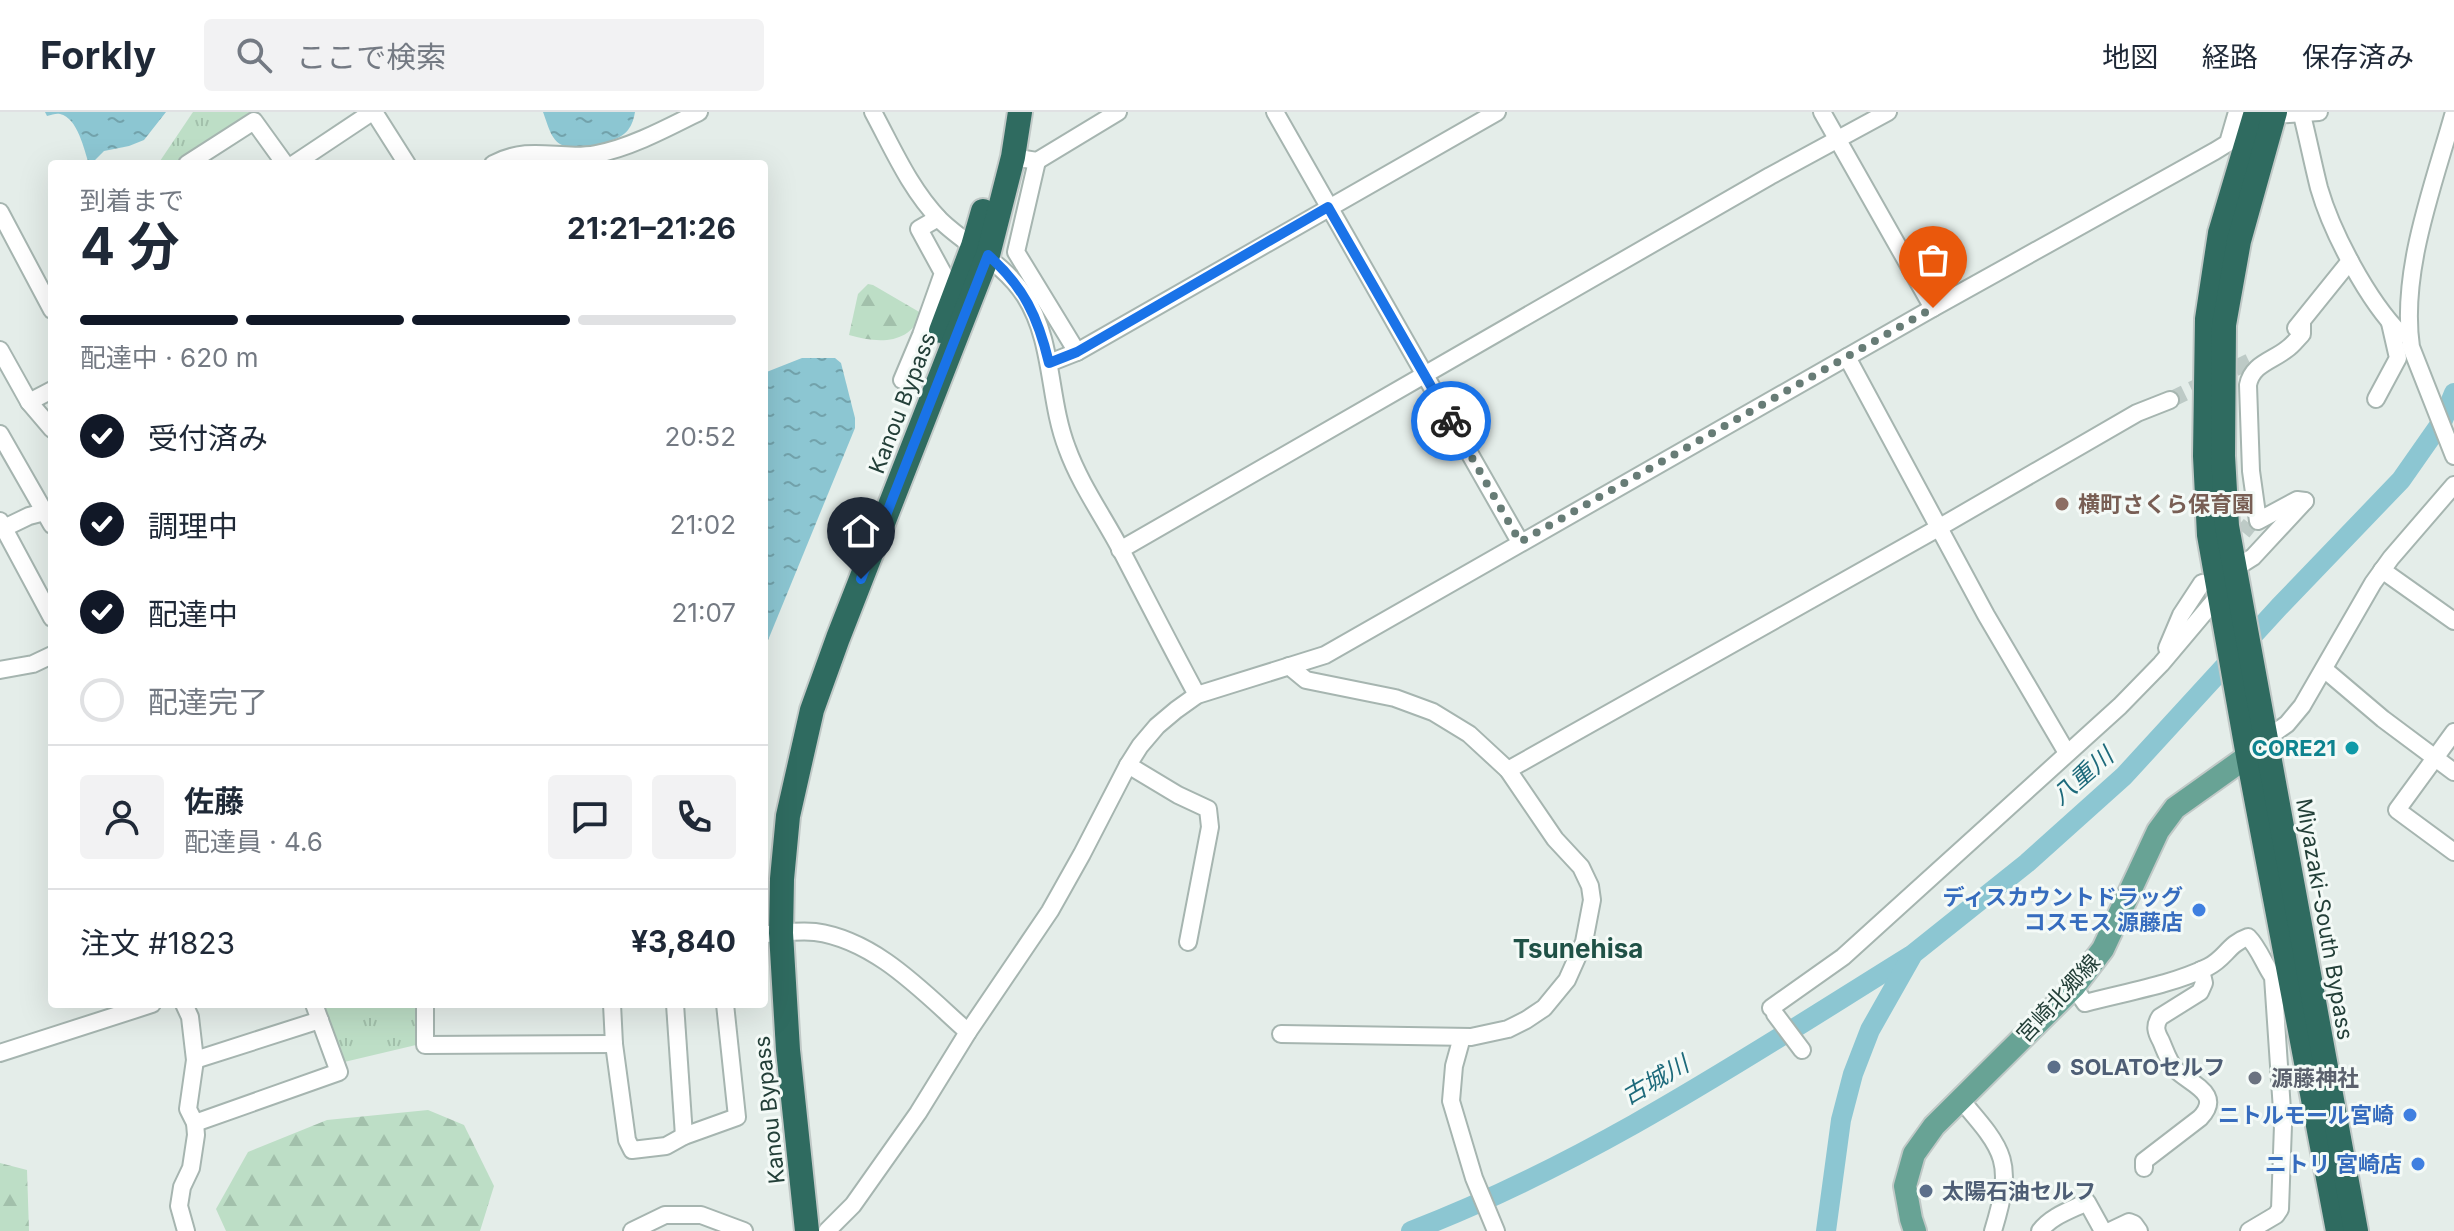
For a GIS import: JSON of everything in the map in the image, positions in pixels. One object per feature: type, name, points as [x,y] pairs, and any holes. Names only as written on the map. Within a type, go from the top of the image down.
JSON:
[{"type":"highway","name":"Kanou Bypass","points":[[980,251],[1006,112]]},
{"type":"highway","name":"Kanou Bypass","points":[[768,860],[773,815],[809,681],[980,251],[1013,157],[1020,112]]},
{"type":"highway","points":[[2223,587],[2209,535],[2205,456],[2207,319],[2220,233],[2239,168],[2268,113]]},
{"type":"highway","points":[[2223,587],[2227,526],[2223,456],[2224,325],[2268,113]]},
{"type":"highway","name":"Miyazaki-South Bypass","points":[[2223,587],[2252,719],[2290,972],[2338,1231]]},
{"type":"highway","name":"Kanou Bypass","points":[[768,892],[813,1228]]},
{"type":"highway","name":"Miyazaki-South Bypass","points":[[2290,972],[2356,1231]]},
{"type":"main road","name":"宮崎北郷線","points":[[1915,1231],[1905,1186],[1914,1154],[1934,1126],[2074,987],[2103,949],[2158,831],[2175,808],[2257,747]]},
{"type":"street","points":[[300,160],[373,112],[400,160]]},
{"type":"street","points":[[517,159],[595,154],[656,134],[699,112]]},
{"type":"street","points":[[1013,157],[1037,161],[1118,112]]},
{"type":"street","points":[[1275,112],[1520,542]]},
{"type":"street","points":[[1049,363],[1077,352],[1497,112]]},
{"type":"street","points":[[1822,112],[1933,308]]},
{"type":"street","points":[[1120,550],[1770,176],[1888,112]]},
{"type":"street","points":[[813,1228],[853,1205],[918,1113],[968,1032],[1050,911],[1128,765],[1157,726],[1197,695],[1325,655],[2215,151],[2228,143],[2237,112]]},
{"type":"street","points":[[2454,112],[2416,255],[2409,332],[2411,347],[2454,456]]},
{"type":"street","points":[[2268,113],[2310,113],[2320,191],[2350,261],[2390,323],[2401,334],[2409,332]]},
{"type":"street","points":[[877,120],[910,181],[938,218],[962,241],[980,251],[1025,295],[1036,317],[1049,363],[1066,447],[1197,695]]},
{"type":"street","points":[[193,160],[254,121],[282,160]]},
{"type":"street","points":[[2215,151],[2231,155],[2239,168]]},
{"type":"street","points":[[1037,161],[1016,252],[1077,352]]},
{"type":"street","points":[[0,212],[48,302]]},
{"type":"street","points":[[902,380],[943,273],[919,229],[938,218]]},
{"type":"street","points":[[2250,361],[2285,339],[2302,322],[2350,261]]},
{"type":"street","points":[[1802,1050],[1773,1011],[1843,957],[2120,706],[2161,664],[2223,587],[2305,501],[2297,500],[2254,522],[2250,374],[2295,342],[2302,334],[2302,322]]},
{"type":"street","points":[[2376,399],[2398,358],[2390,323]]},
{"type":"street","points":[[0,350],[29,402],[48,424]]},
{"type":"street","points":[[1847,357],[1986,615],[2067,753]]},
{"type":"street","points":[[29,402],[48,392]]},
{"type":"street","points":[[1508,770],[2137,413],[2170,400]]},
{"type":"street","points":[[0,434],[48,514]]},
{"type":"street","points":[[2257,747],[2287,724],[2302,706],[2382,570],[2454,485]]},
{"type":"street","points":[[48,516],[29,516],[1,526],[48,611]]},
{"type":"street","points":[[2382,570],[2454,621]]},
{"type":"street","points":[[2,666],[33,664],[48,657]]},
{"type":"street","points":[[1281,1034],[1462,1037],[1508,1029],[1544,1008],[1567,980],[1579,957],[1591,909],[1591,890],[1581,867],[1555,839],[1508,770],[1469,734],[1433,712],[1382,695],[1306,680],[1289,666]]},
{"type":"street","points":[[2324,669],[2454,772]]},
{"type":"street","points":[[2454,732],[2397,810],[2454,852]]},
{"type":"street","points":[[1128,765],[1208,809],[1210,827],[1188,942]]},
{"type":"street","points":[[774,934],[814,932],[842,938],[870,951],[919,988],[968,1032]]},
{"type":"street","points":[[2074,987],[2085,1003],[2190,975],[2224,956],[2234,942],[2248,937],[2290,972],[2282,1201],[2276,1215],[2249,1231]]},
{"type":"street","points":[[2144,1168],[2144,1161],[2208,1110],[2204,1091],[2174,1068],[2156,1032],[2160,1017],[2200,992],[2204,983],[2201,970]]},
{"type":"street","points":[[0,1053],[140,1008]]},
{"type":"street","points":[[186,1008],[190,1017],[195,1060],[188,1109],[195,1123],[191,1168],[182,1187],[179,1206],[186,1231]]},
{"type":"street","points":[[425,1008],[425,1045],[614,1044]]},
{"type":"street","points":[[612,1008],[627,1140],[632,1150],[666,1146],[684,1136],[737,1117],[725,1008]]},
{"type":"street","points":[[675,1008],[684,1136]]},
{"type":"street","points":[[195,1060],[317,1012],[339,1072],[195,1123]]},
{"type":"street","points":[[1462,1037],[1454,1066],[1451,1101],[1474,1178],[1494,1225]]},
{"type":"street","points":[[1960,1099],[1989,1134],[2005,1169],[2005,1188],[1993,1231]]},
{"type":"street","points":[[2040,1231],[2057,1216],[2087,1202],[2103,1231]]},
{"type":"street","points":[[632,1231],[665,1215],[701,1215],[744,1231]]},
{"type":"street","points":[[2110,1231],[2129,1222],[2139,1231]]},
{"type":"green space","points":[[193,112],[250,112],[182,160],[161,160]]},
{"type":"green space","points":[[868,284],[921,313],[916,324],[901,337],[891,339],[870,340],[849,335],[858,294]]},
{"type":"green space","points":[[322,1008],[418,1008],[416,1045],[340,1063]]},
{"type":"green space","points":[[428,1110],[464,1125],[494,1186],[480,1231],[226,1231],[216,1209],[248,1152],[327,1120]]},
{"type":"green space","points":[[0,1163],[27,1170],[29,1231],[0,1231]]},
{"type":"water","points":[[45,112],[166,112],[144,140],[104,151],[95,160],[88,160],[79,135],[66,117],[60,114],[47,116]]},
{"type":"water","points":[[543,112],[635,112],[631,126],[616,139],[587,147],[568,147],[555,140]]},
{"type":"water","points":[[802,358],[835,358],[841,363],[855,428],[768,640],[768,371]]},
{"type":"waterway","name":"八重川","points":[[1826,1231],[1841,1120],[1853,1074],[1870,1030],[1913,954],[2027,863],[2124,776],[2401,480],[2443,420],[2454,393]]},
{"type":"waterway","name":"古城川","points":[[1411,1231],[1541,1173],[1667,1106],[1910,956]]},
{"type":"tunnel","points":[[2170,400],[2250,361]]},
{"type":"tunnel","points":[[2228,551],[2250,524]]},
{"type":"way so far","points":[[1451,421],[1520,542],[1933,308]]},
{"type":"place","name":"横町さくら保育園","points":[[2062,504]]},
{"type":"place","name":"CORE21","points":[[2352,748]]},
{"type":"place","name":"ディスカウントドラッグ コスモス 源藤店","points":[[2199,910]]},
{"type":"place","name":"SOLATOセルフ","points":[[2054,1067]]},
{"type":"place","name":"源藤神社","points":[[2255,1078]]},
{"type":"place","name":"ニトルモール宮崎","points":[[2410,1115]]},
{"type":"place","name":"ニトリ 宮崎店","points":[[2418,1164]]},
{"type":"place","name":"太陽石油セルフ","points":[[1926,1191]]},
{"type":"district","name":"Tsunehisa","points":[[1578,948]]},
{"type":"route","points":[[861,579],[988,255],[1025,295],[1036,317],[1049,363],[1077,352],[1328,207],[1451,421]]}]
